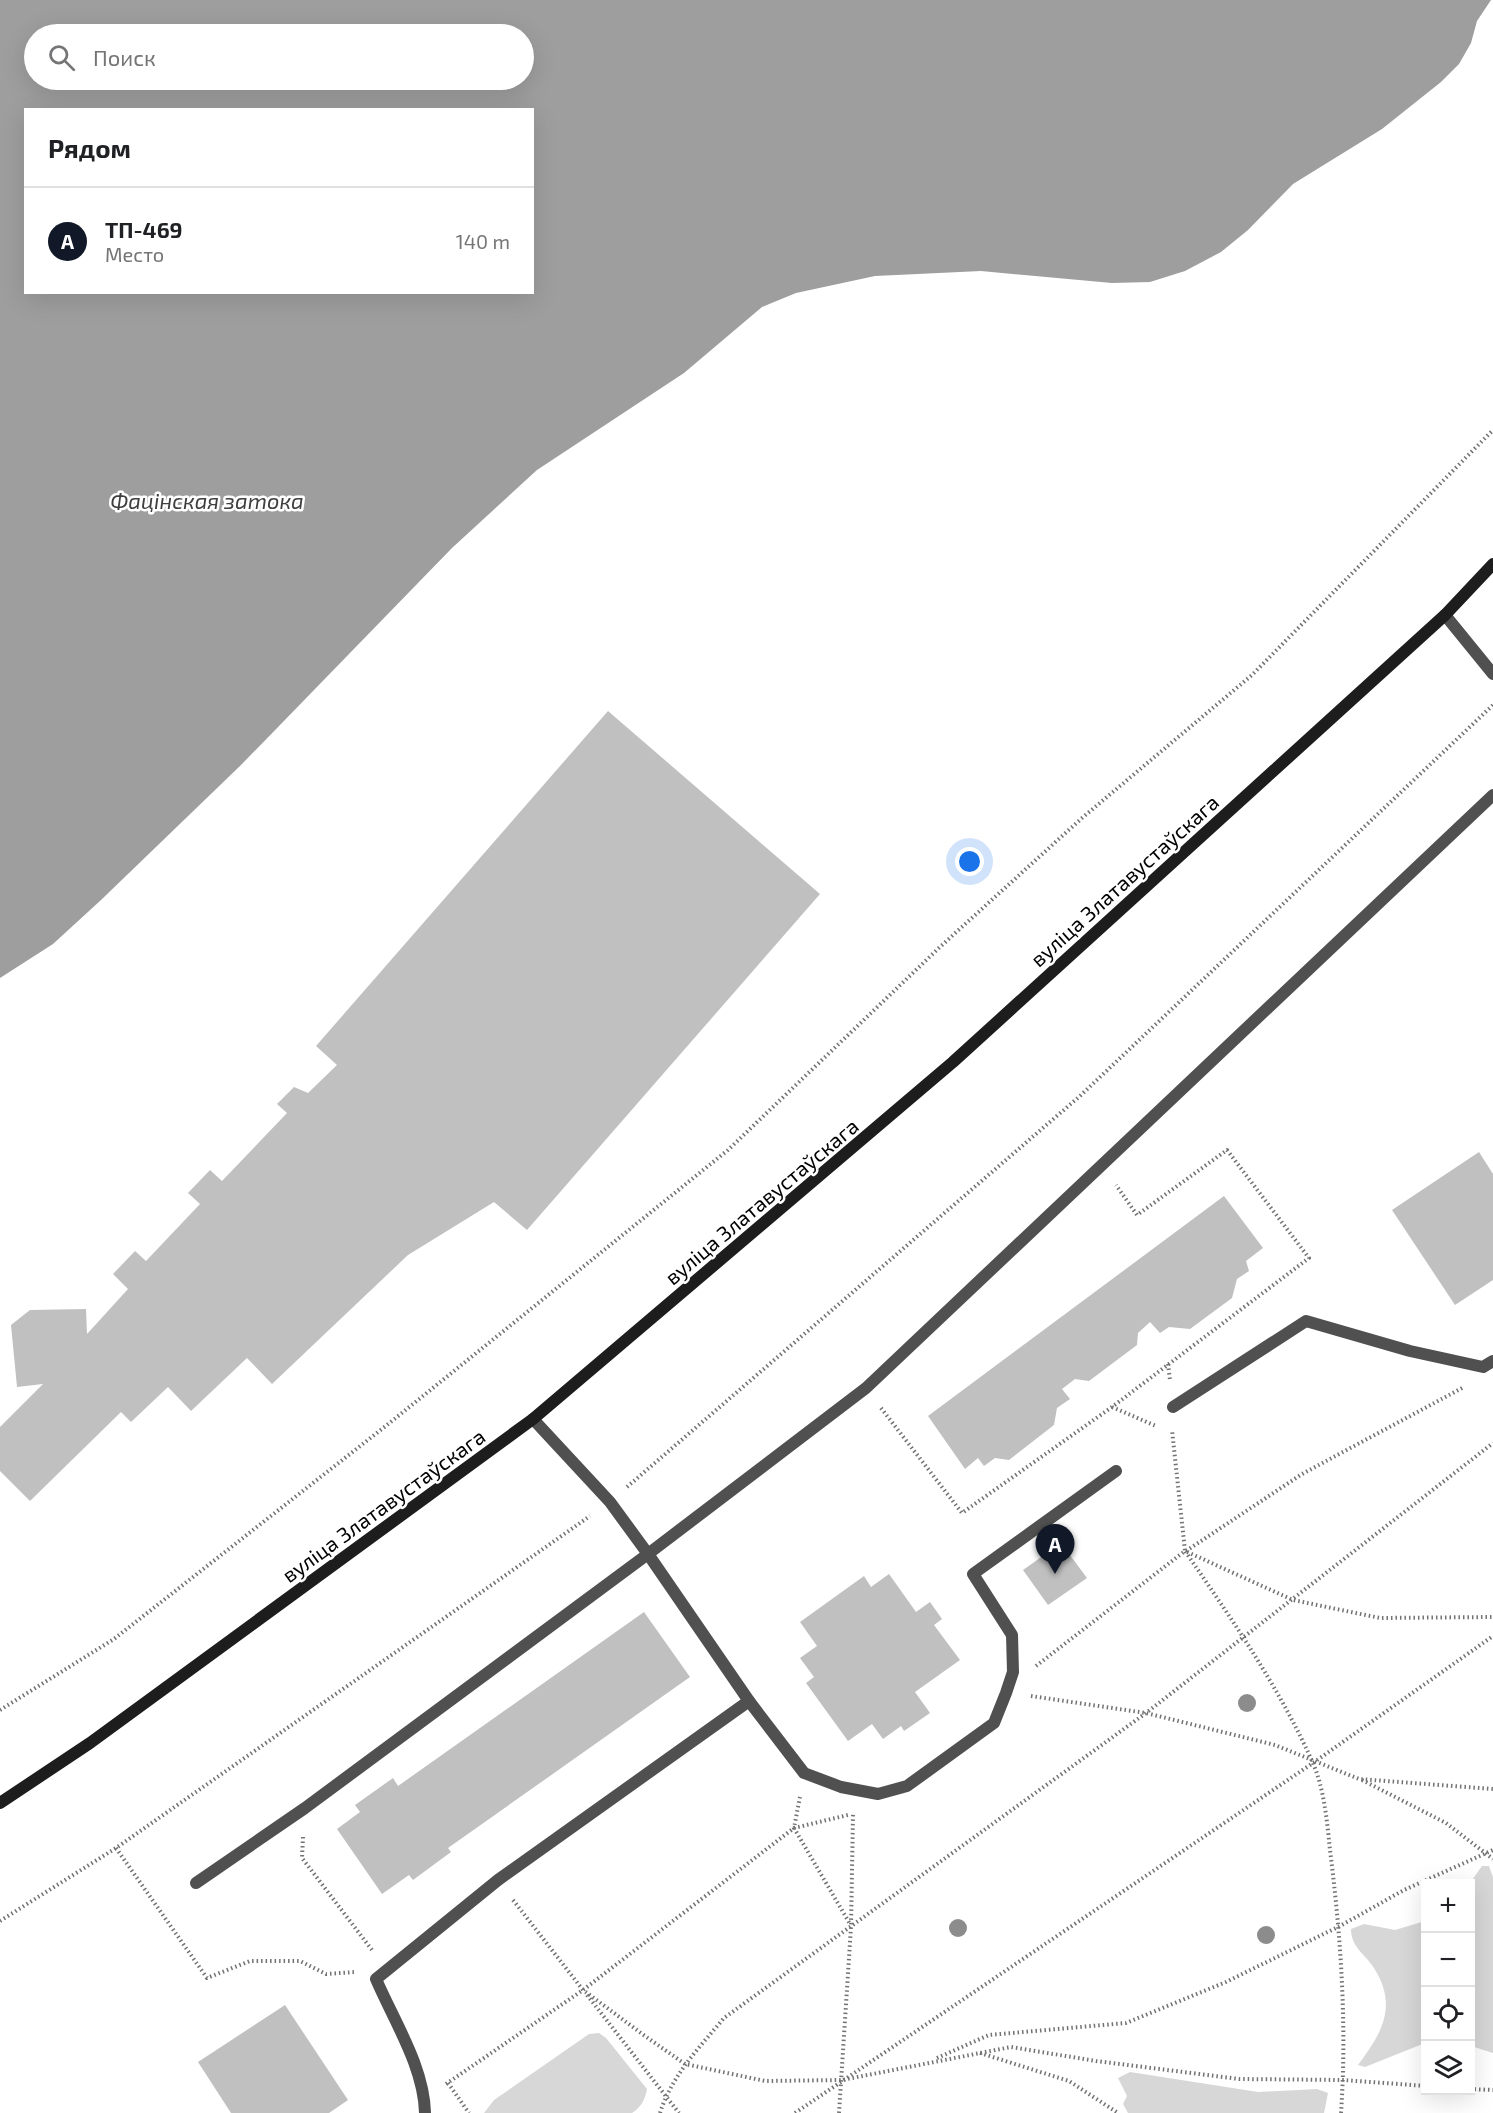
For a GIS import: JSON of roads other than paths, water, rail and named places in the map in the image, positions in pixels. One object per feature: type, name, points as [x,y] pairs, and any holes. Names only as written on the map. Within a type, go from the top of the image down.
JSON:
[{"type":"street","name":"вуліца Златавустаўскага","points":[[0,1803],[90,1743],[533,1419],[953,1062],[1445,615],[1493,564]]},
{"type":"lane","points":[[1445,615],[1493,674]]},
{"type":"lane","points":[[196,1883],[305,1808],[648,1554],[866,1388],[1493,795]]},
{"type":"lane","points":[[1173,1407],[1306,1321],[1410,1352],[1483,1367],[1493,1361]]},
{"type":"lane","points":[[533,1419],[610,1502],[749,1701],[804,1773],[849,1789],[878,1794],[907,1786],[994,1723],[1013,1672],[1012,1635],[973,1574],[1116,1471]]},
{"type":"lane","points":[[425,2113],[420,2078],[376,1979],[498,1880],[749,1701]]},
{"type":"water","name":"Фацінская затока","points":[[0,0],[1491,0],[1477,21],[1471,43],[1459,64],[1441,82],[1382,129],[1293,184],[1248,230],[1221,252],[1185,271],[1150,282],[1112,283],[981,271],[875,276],[796,293],[762,307],[684,373],[537,470],[452,548],[241,765],[53,944],[0,978]]},
{"type":"place","name":"ТП-469","points":[[1055,1574]]}]
